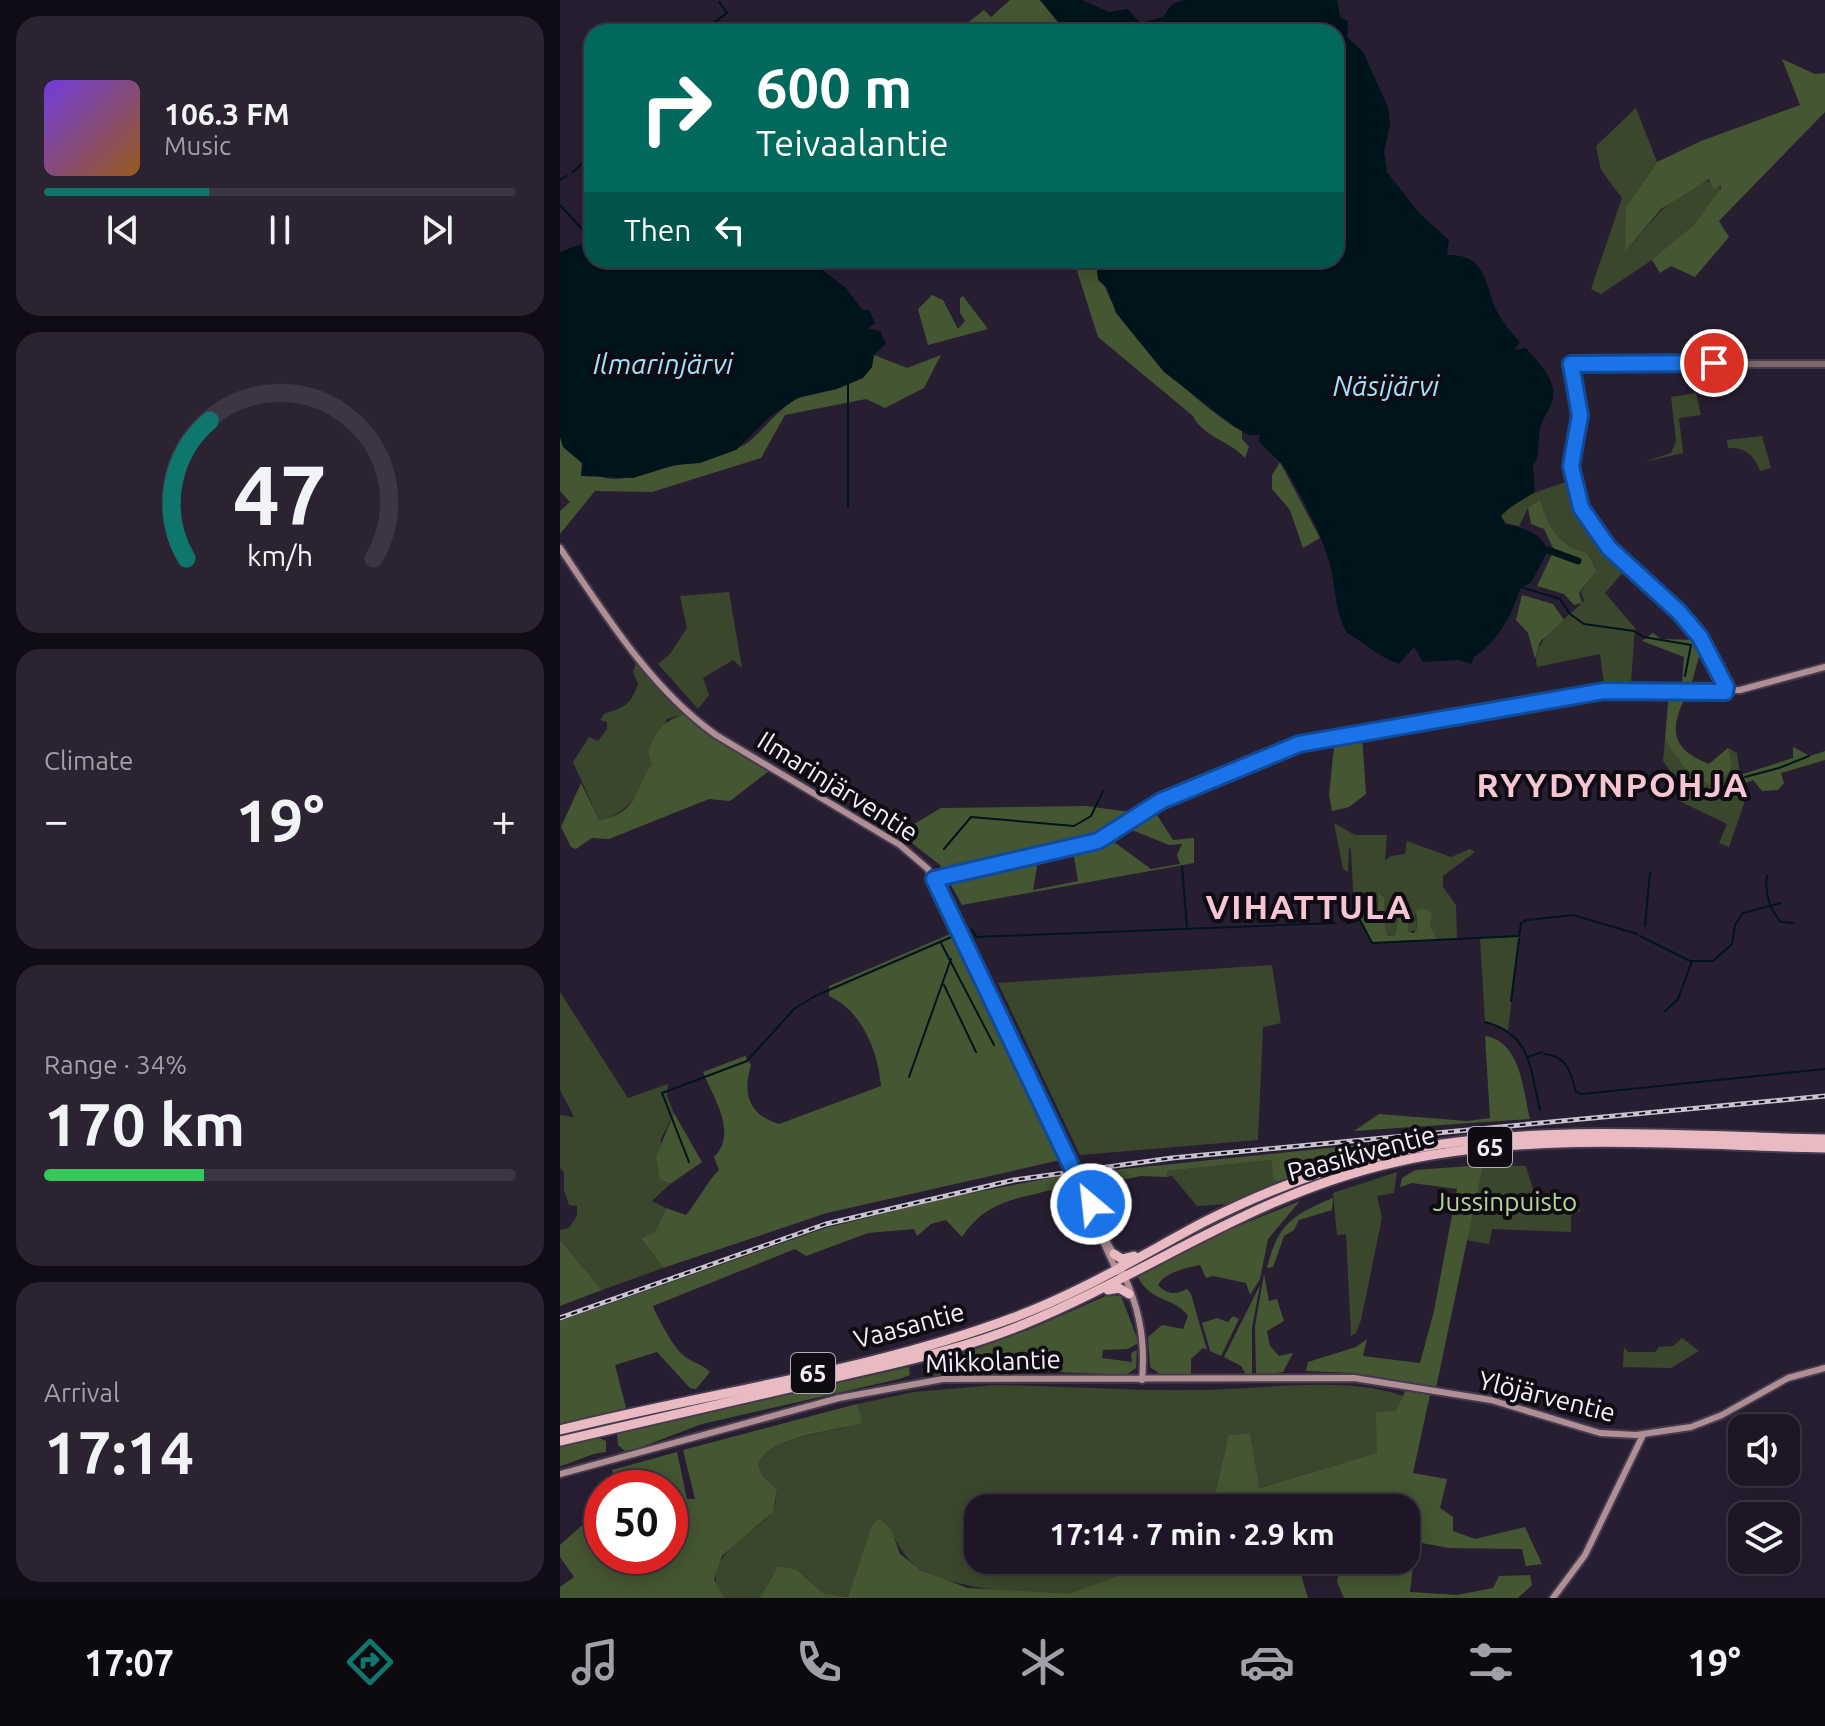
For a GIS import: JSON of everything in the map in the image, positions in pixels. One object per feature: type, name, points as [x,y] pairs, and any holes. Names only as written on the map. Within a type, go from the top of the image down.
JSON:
[{"type":"highway","name":"Paasikiventie","points":[[1121,1274],[1163,1245],[1241,1205],[1298,1181],[1392,1153],[1440,1144],[1571,1135],[1825,1139]]},
{"type":"highway","name":"Paasikiventie","points":[[1121,1274],[1281,1197],[1355,1172],[1420,1157],[1487,1147],[1558,1144],[1825,1148]]},
{"type":"highway","points":[[1114,1254],[1126,1259],[1163,1245]]},
{"type":"highway","name":"Vaasantie","points":[[560,1441],[934,1353],[1019,1326],[1086,1297],[1121,1274]]},
{"type":"highway","name":"Vaasantie","points":[[560,1430],[943,1342],[1121,1274]]},
{"type":"highway","name":"65","points":[[1086,1297],[1115,1288],[1129,1294]]},
{"type":"main road","name":"Ilmarinjärventie","points":[[560,548],[621,633],[692,716],[724,739],[900,845],[934,879],[1082,1189]]},
{"type":"main road","points":[[934,879],[1098,841],[1161,801],[1299,744],[1604,691],[1725,692],[1764,685],[1825,667]]},
{"type":"main road","points":[[1088,1205],[1093,1195],[1082,1189],[1078,1201],[1088,1205],[1114,1254],[1137,1311]]},
{"type":"main road","points":[[1098,1225],[1137,1311],[1143,1340],[1142,1380]]},
{"type":"main road","name":"Ylöjärventie","points":[[1437,1392],[1501,1403],[1600,1433],[1643,1435],[1672,1433],[1709,1421],[1788,1378],[1825,1368]]},
{"type":"main road","name":"Mikkolantie","points":[[560,1474],[839,1398],[914,1383],[989,1377],[1142,1380],[1341,1377],[1437,1392]]},
{"type":"main road","points":[[1553,1598],[1585,1555],[1643,1435]]},
{"type":"street","points":[[1725,692],[1720,672],[1700,637],[1679,612],[1609,548],[1581,508],[1571,466],[1580,415],[1571,364],[1825,364]]},
{"type":"green space","points":[[1010,0],[1040,0],[1058,22],[966,24],[984,10],[991,17]]},
{"type":"green space","points":[[1782,59],[1815,74],[1825,73],[1825,112],[1719,221],[1729,237],[1695,277],[1671,266],[1660,273],[1652,260],[1694,225],[1721,188],[1721,184],[1714,190],[1709,179],[1661,209],[1625,252],[1626,207],[1657,162],[1701,141],[1800,105]]},
{"type":"green space","points":[[1636,108],[1657,162],[1626,207],[1626,251],[1682,193],[1708,181],[1722,183],[1703,216],[1688,231],[1601,294],[1591,289],[1622,198],[1601,170],[1596,146]]},
{"type":"green space","points":[[1075,268],[1103,268],[1103,280],[1113,304],[1130,329],[1176,380],[1242,431],[1242,439],[1249,447],[1245,458],[1210,434],[1193,416],[1098,337]]},
{"type":"green space","points":[[932,295],[943,300],[958,329],[965,321],[960,313],[960,298],[963,296],[988,329],[928,345],[918,309]]},
{"type":"green space","points":[[874,355],[907,368],[941,355],[924,388],[885,408],[866,399],[785,415],[761,458],[652,492],[595,491],[560,534],[560,511],[570,502],[560,491],[560,437],[589,471],[611,479],[708,459],[749,442],[781,410],[797,399],[843,386],[863,376]]},
{"type":"green space","points":[[1696,393],[1701,415],[1679,418],[1683,453],[1644,462],[1671,453],[1676,441],[1671,397]]},
{"type":"green space","points":[[1762,436],[1771,468],[1760,471],[1748,453],[1728,448],[1727,440]]},
{"type":"green space","points":[[1280,462],[1320,538],[1303,548],[1290,510],[1272,489],[1272,475]]},
{"type":"green space","points":[[1570,481],[1590,530],[1625,570],[1605,593],[1635,628],[1631,683],[1604,684],[1600,654],[1537,667],[1536,657],[1544,639],[1584,601],[1581,592],[1597,569],[1587,553],[1568,545],[1556,534],[1540,499],[1528,508],[1519,526],[1506,523],[1501,516],[1524,498]]},
{"type":"green space","points":[[1540,499],[1556,534],[1568,545],[1587,553],[1597,570],[1579,593],[1582,603],[1574,605],[1564,594],[1537,586],[1554,550],[1544,529],[1531,524],[1528,508]]},
{"type":"green space","points":[[729,592],[742,668],[733,660],[703,678],[709,695],[698,709],[658,664],[670,654],[687,628],[680,596]]},
{"type":"green space","points":[[1522,595],[1553,604],[1564,620],[1540,642],[1535,659],[1528,633],[1516,620]]},
{"type":"green space","points":[[1653,633],[1661,639],[1697,640],[1701,649],[1692,682],[1682,682],[1684,657],[1642,641]]},
{"type":"green space","points":[[637,660],[686,714],[667,719],[652,766],[637,795],[614,815],[599,820],[573,762],[589,737],[598,741],[607,729],[607,722],[600,720],[605,713],[623,707],[633,696],[638,684],[633,672]]},
{"type":"green space","points":[[1669,694],[1686,696],[1675,729],[1680,745],[1687,752],[1709,764],[1728,748],[1737,753],[1744,804],[1729,847],[1719,843],[1727,824],[1677,800],[1680,785],[1663,761]]},
{"type":"green space","points":[[1669,694],[1686,696],[1676,728],[1677,737],[1687,752],[1709,764],[1728,748],[1732,767],[1716,789],[1688,772],[1665,740]]},
{"type":"green space","points":[[686,714],[704,730],[769,771],[730,801],[709,799],[609,839],[592,838],[576,849],[571,847],[561,827],[581,783],[599,820],[621,812],[633,800],[652,764],[648,752],[658,732],[666,723]]},
{"type":"green space","points":[[1362,735],[1366,794],[1349,807],[1332,811],[1329,795],[1334,747],[1338,741]]},
{"type":"green space","points":[[1793,747],[1810,756],[1825,751],[1825,760],[1781,773],[1784,783],[1778,790],[1762,791],[1753,780],[1743,784],[1743,774],[1793,758]]},
{"type":"green space","points":[[1148,801],[1173,840],[1194,838],[1194,863],[962,905],[940,865],[899,833],[941,808],[1086,806],[1130,812]],"holes":[[[1127,828],[1169,845],[1182,844],[1177,855],[1180,864],[1151,869],[1110,839]],[[1073,851],[1078,881],[1033,890],[1037,867],[1035,860]]]},
{"type":"green space","points":[[1334,823],[1355,835],[1387,835],[1385,860],[1405,854],[1407,841],[1451,857],[1470,849],[1475,852],[1443,876],[1443,887],[1456,905],[1457,939],[1437,940],[1430,924],[1415,914],[1417,930],[1408,932],[1403,914],[1399,915],[1395,935],[1390,936],[1386,932],[1384,898],[1380,893],[1373,916],[1367,914],[1360,920],[1354,907],[1351,852],[1349,846],[1348,872],[1343,869]]},
{"type":"green space","points":[[1379,892],[1384,898],[1386,932],[1389,936],[1395,935],[1399,914],[1408,919],[1408,932],[1414,933],[1417,929],[1416,910],[1423,908],[1432,913],[1430,924],[1437,940],[1372,943],[1360,920],[1367,914],[1373,916],[1377,912]]},
{"type":"green space","points":[[957,931],[1065,1159],[827,1213],[663,1268],[641,1238],[655,1232],[666,1208],[686,1215],[719,1170],[714,1157],[721,1148],[724,1127],[718,1104],[703,1072],[745,1056],[751,1065],[747,1085],[750,1102],[761,1115],[779,1124],[881,1086],[876,1059],[866,1034],[851,1011],[829,996],[829,986]]},
{"type":"green space","points":[[1519,936],[1508,1031],[1485,1022],[1480,938]]},
{"type":"green space","points":[[1272,965],[1281,1023],[1263,1027],[1258,1140],[1080,1155],[998,983]]},
{"type":"green space","points":[[560,992],[628,1098],[668,1084],[667,1096],[674,1113],[661,1139],[660,1179],[670,1184],[652,1201],[666,1208],[655,1232],[641,1238],[663,1268],[602,1290],[560,1240],[560,1230],[569,1228],[577,1216],[577,1206],[569,1205],[564,1190],[564,1172],[560,1168],[560,1115],[574,1117],[560,1090]]},
{"type":"green space","points":[[1485,1036],[1497,1040],[1513,1057],[1530,1119],[1354,1131],[1379,1114],[1467,1121],[1490,1118]]},
{"type":"green space","points":[[674,1113],[702,1162],[670,1184],[660,1179],[656,1157]]},
{"type":"green space","points":[[1396,1141],[1396,1148],[1279,1182],[1273,1179],[1272,1160],[1167,1171],[1166,1177],[1141,1176],[1097,1185],[1083,1173]]},
{"type":"green space","points":[[1273,1160],[1273,1179],[1279,1182],[1227,1204],[1197,1206],[1172,1176],[1166,1177],[1166,1171]]},
{"type":"green space","name":"Jussinpuisto","points":[[1483,1165],[1526,1166],[1538,1206],[1580,1207],[1580,1211],[1571,1216],[1571,1232],[1492,1229],[1489,1244],[1466,1240]]},
{"type":"green space","points":[[1483,1165],[1436,1388],[1354,1373],[1306,1371],[1308,1362],[1356,1347],[1367,1339],[1363,1356],[1420,1363],[1434,1311],[1457,1189],[1412,1183],[1400,1187],[1402,1178],[1415,1170]]},
{"type":"green space","points":[[1397,1172],[1394,1193],[1377,1196],[1382,1218],[1361,1320],[1356,1333],[1351,1336],[1346,1234],[1337,1235],[1333,1193]]},
{"type":"green space","points":[[1070,1174],[1073,1184],[1062,1191],[1046,1191],[1000,1204],[976,1220],[962,1237],[946,1220],[931,1224],[917,1236],[914,1229],[868,1233],[806,1256],[795,1249],[653,1306],[679,1351],[710,1372],[696,1389],[690,1388],[657,1352],[615,1365],[626,1408],[560,1424],[560,1321],[825,1228],[951,1197]]},
{"type":"green space","points":[[1333,1198],[1332,1210],[1299,1220],[1294,1230],[1284,1236],[1273,1267],[1267,1268],[1276,1241],[1289,1223],[1307,1210]]},
{"type":"green space","points":[[1300,1201],[1268,1239],[1260,1279],[1250,1295],[1246,1283],[1213,1276],[1206,1278],[1200,1265],[1176,1271],[1161,1281],[1158,1285],[1165,1291],[1175,1293],[1187,1289],[1191,1294],[1207,1350],[1203,1348],[1191,1359],[1191,1375],[1161,1375],[1150,1367],[1148,1337],[1162,1325],[1183,1329],[1188,1316],[1176,1305],[1149,1291],[1137,1276],[1206,1239]]},
{"type":"green space","points":[[560,1240],[602,1290],[560,1306]]},
{"type":"green space","points":[[1264,1274],[1269,1301],[1277,1299],[1284,1321],[1267,1331],[1270,1346],[1279,1356],[1293,1353],[1283,1372],[1256,1376],[1255,1326]]},
{"type":"green space","points":[[1260,1285],[1252,1328],[1252,1375],[1247,1376],[1241,1366],[1224,1357]]},
{"type":"green space","points":[[1108,1295],[1121,1296],[1139,1343],[1127,1349],[1103,1350],[1102,1358],[1132,1362],[1131,1353],[1137,1350],[1136,1368],[1126,1375],[1009,1370],[934,1375],[931,1365],[1028,1330]]},
{"type":"green space","points":[[1233,1316],[1239,1319],[1221,1356],[1210,1351],[1202,1323],[1217,1318],[1228,1322]]},
{"type":"green space","points":[[1682,1338],[1699,1351],[1671,1368],[1623,1367],[1624,1347],[1628,1352],[1655,1352],[1659,1347],[1673,1346]]},
{"type":"green space","points":[[909,1367],[910,1375],[899,1379],[702,1424],[636,1449],[625,1451],[618,1445],[617,1433]]},
{"type":"green space","points":[[995,1385],[1172,1390],[1328,1385],[1354,1386],[1403,1396],[1378,1453],[1258,1488],[1250,1433],[1230,1435],[1215,1494],[964,1494],[964,1574],[1128,1574],[1093,1588],[1055,1595],[993,1590],[950,1581],[913,1563],[879,1518],[872,1526],[848,1597],[823,1593],[796,1569],[778,1566],[760,1598],[724,1598],[717,1585],[716,1573],[720,1561],[775,1506],[777,1490],[762,1475],[758,1464],[766,1454],[776,1446],[804,1436],[861,1423],[857,1404],[914,1392]]},
{"type":"green space","points":[[1405,1391],[1430,1395],[1413,1473],[1447,1479],[1440,1508],[1453,1517],[1453,1531],[1475,1539],[1525,1527],[1542,1564],[1526,1566],[1522,1549],[1449,1548],[1420,1543],[1420,1494],[1215,1494],[1229,1435],[1250,1433],[1259,1488],[1377,1453],[1376,1412],[1396,1411]]},
{"type":"green space","points":[[857,1404],[862,1423],[789,1440],[765,1454],[758,1464],[762,1475],[777,1490],[773,1512],[722,1556],[714,1579],[724,1598],[560,1598],[560,1587],[574,1577],[560,1557],[560,1545],[584,1523],[584,1574],[688,1574],[688,1499],[695,1499],[683,1450]]},
{"type":"green space","points":[[597,1437],[606,1441],[606,1452],[560,1466],[560,1447]]},
{"type":"green space","points":[[677,1452],[681,1470],[612,1470]]},
{"type":"green space","points":[[879,1518],[891,1529],[900,1554],[922,1571],[968,1588],[1069,1594],[1124,1574],[1301,1574],[1308,1598],[760,1598],[778,1566],[796,1569],[823,1593],[848,1597],[872,1525]]},
{"type":"green space","points":[[1338,1574],[1412,1574],[1410,1592],[1457,1595],[1493,1588],[1499,1576],[1530,1575],[1532,1585],[1518,1598],[1344,1598],[1337,1582]]},
{"type":"water","name":"Näsijärvi","points":[[1040,0],[1082,0],[1109,12],[1128,9],[1140,23],[1163,17],[1172,4],[1184,0],[1337,0],[1340,17],[1348,21],[1347,37],[1363,52],[1388,107],[1390,125],[1384,152],[1387,172],[1419,213],[1449,240],[1447,255],[1468,258],[1480,269],[1499,315],[1520,342],[1514,350],[1526,348],[1547,374],[1553,390],[1533,466],[1535,491],[1501,516],[1505,524],[1536,535],[1548,550],[1531,583],[1521,587],[1503,627],[1490,644],[1473,658],[1472,664],[1458,660],[1423,662],[1414,647],[1399,664],[1347,633],[1338,612],[1325,548],[1285,469],[1259,441],[1260,435],[1249,435],[1235,427],[1164,372],[1116,313],[1107,288],[1098,280],[1099,268],[1344,268],[1344,24],[1058,24]]},
{"type":"water","name":"Ilmarinjärvi","points":[[584,243],[584,268],[820,268],[846,288],[862,310],[869,310],[875,323],[868,329],[880,331],[886,343],[874,355],[872,367],[863,378],[837,389],[797,398],[771,416],[736,450],[700,463],[675,465],[633,478],[581,476],[582,463],[563,447],[560,437],[560,252]]},
{"type":"waterway","points":[[715,24],[727,13],[719,2]]},
{"type":"waterway","points":[[573,172],[584,162]]},
{"type":"waterway","points":[[560,180],[567,176]]},
{"type":"waterway","points":[[560,205],[584,231]]},
{"type":"waterway","points":[[848,382],[848,507]]},
{"type":"waterway","points":[[1548,550],[1578,561]]},
{"type":"waterway","points":[[1521,587],[1560,599],[1570,614],[1584,624],[1634,631],[1644,637],[1691,645],[1685,676]]},
{"type":"waterway","points":[[1745,777],[1809,756]]},
{"type":"waterway","points":[[944,849],[971,817],[1074,826],[1091,816],[1103,791]]},
{"type":"waterway","points":[[1182,866],[1187,928]]},
{"type":"waterway","points":[[1645,926],[1650,872]]},
{"type":"waterway","points":[[1767,876],[1767,894],[1774,912],[1781,922],[1793,923]]},
{"type":"waterway","points":[[1640,936],[1690,961],[1713,961],[1732,944],[1735,925],[1743,913],[1781,903]]},
{"type":"waterway","points":[[1360,920],[1372,943],[1519,936],[1521,923],[1527,920],[1573,915],[1637,934]]},
{"type":"waterway","points":[[1347,923],[1353,922]]},
{"type":"waterway","points":[[972,929],[976,937],[1335,923]]},
{"type":"waterway","points":[[689,1162],[662,1093],[747,1061],[794,1009],[815,996],[956,935]]},
{"type":"waterway","points":[[1511,1001],[1519,939]]},
{"type":"waterway","points":[[941,943],[994,1045]]},
{"type":"waterway","points":[[909,1077],[951,959]]},
{"type":"waterway","points":[[1665,1011],[1678,999],[1692,961]]},
{"type":"waterway","points":[[944,985],[976,1052]]},
{"type":"waterway","points":[[1485,1022],[1512,1035],[1520,1045],[1531,1068],[1540,1110]]},
{"type":"waterway","points":[[1528,1057],[1542,1052]]},
{"type":"waterway","points":[[1544,1054],[1563,1062],[1570,1072],[1576,1092],[1582,1094],[1825,1069]]},
{"type":"railway","points":[[560,1318],[826,1224],[1014,1180],[1172,1158],[1825,1096]]},
{"type":"district","name":"RYYDYNPOHJA","points":[[1613,784]]},
{"type":"district","name":"VIHATTULA","points":[[1309,906]]},
{"type":"route","points":[[1091,1204],[1093,1195],[1076,1176],[934,879],[1098,841],[1161,801],[1299,744],[1604,691],[1725,692],[1720,672],[1700,637],[1680,613],[1621,561],[1592,528],[1577,500],[1571,466],[1572,446],[1580,415],[1571,364],[1714,363]]}]
